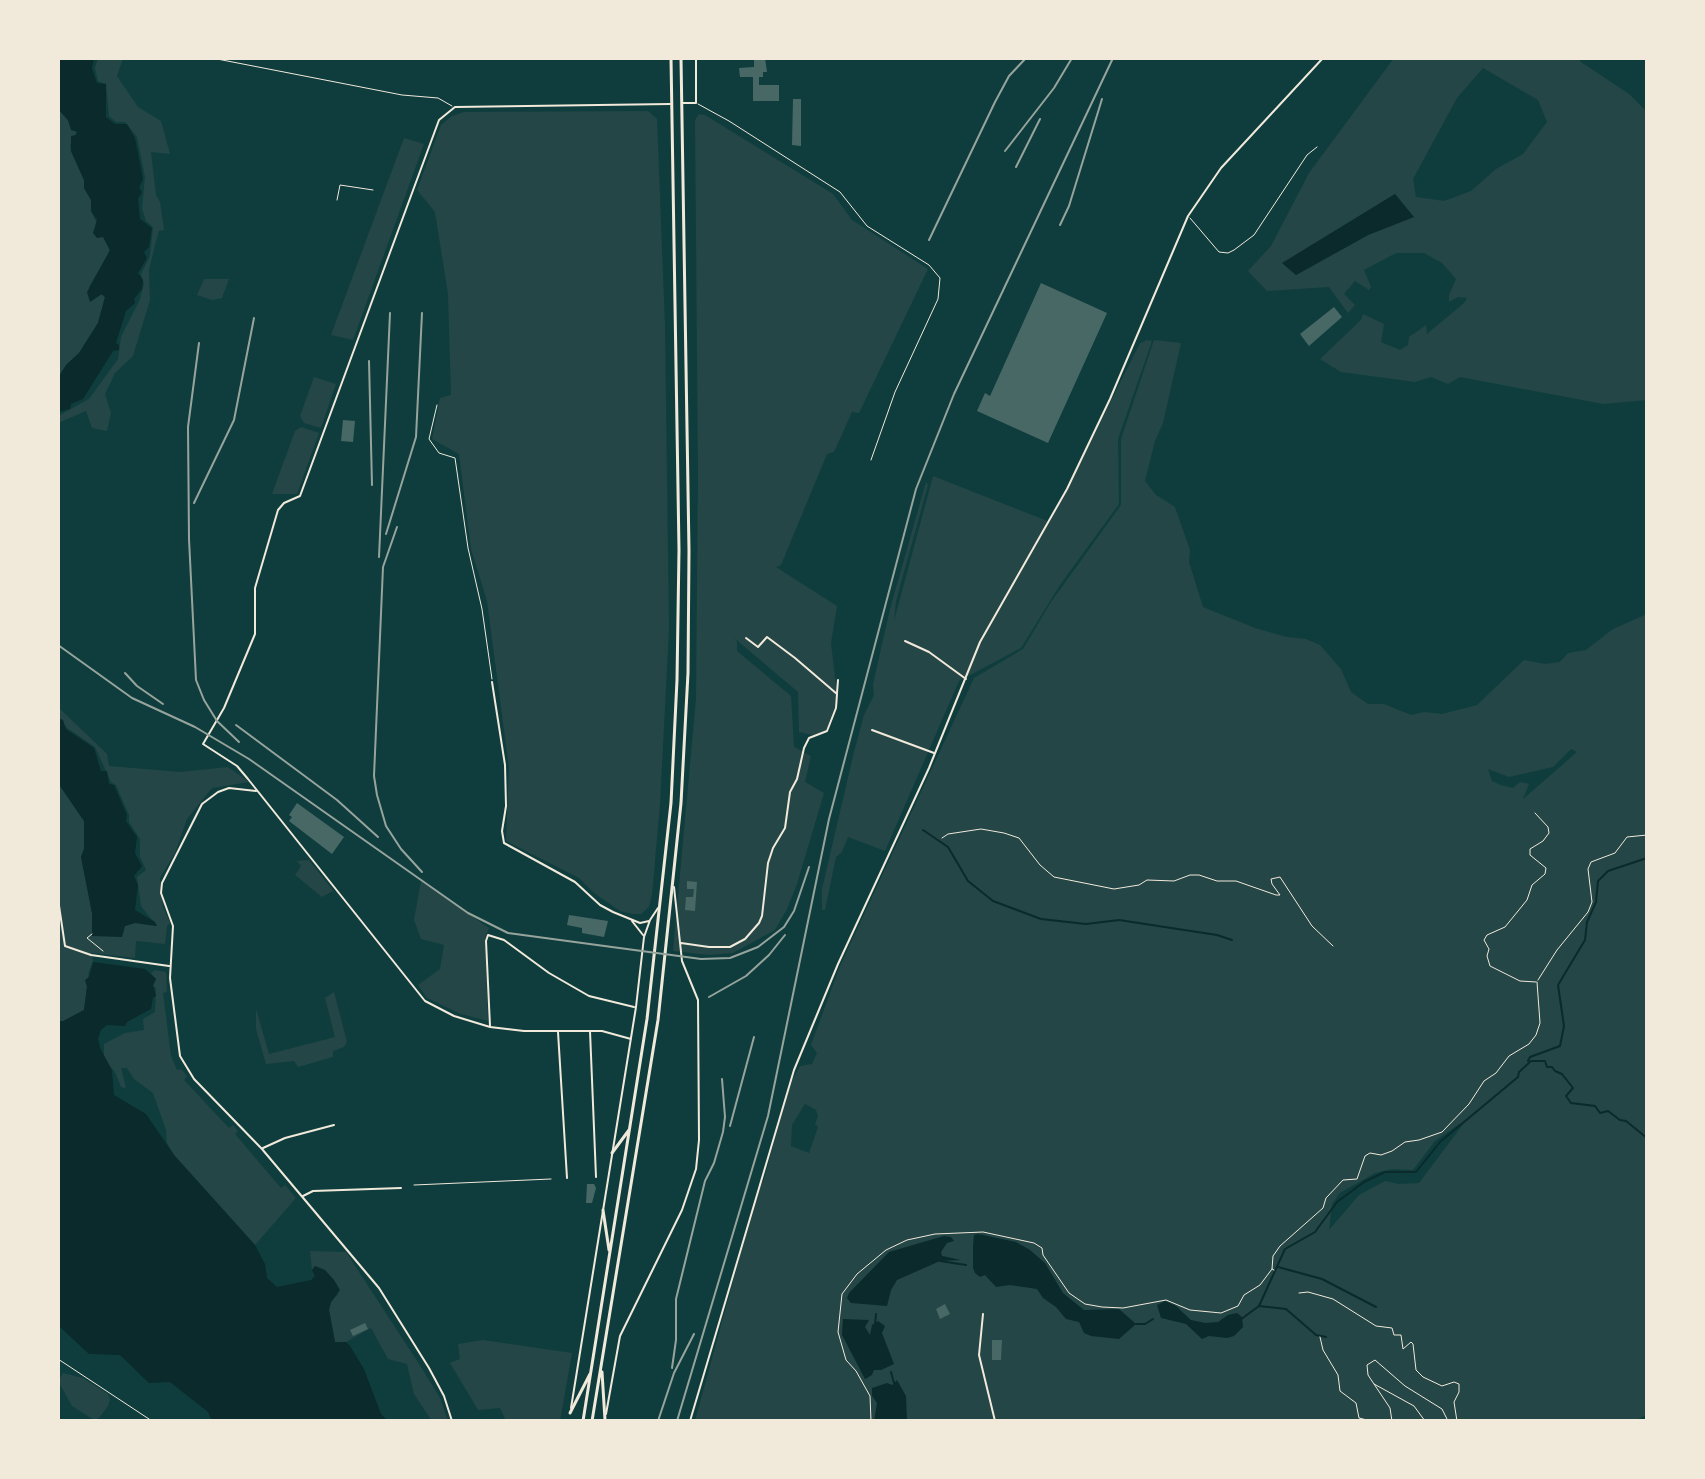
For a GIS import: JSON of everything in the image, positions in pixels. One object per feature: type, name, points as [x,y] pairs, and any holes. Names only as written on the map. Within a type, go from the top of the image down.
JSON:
[{"type":"highway","points":[[583,1421],[631,1126],[661,904],[673,763],[679,616],[671,58]]},
{"type":"highway","points":[[592,1421],[658,1020],[681,803],[689,642],[681,58]]},
{"type":"highway","points":[[612,1153],[631,1126]]},
{"type":"highway","points":[[603,1210],[610,1253]]},
{"type":"highway","points":[[601,1365],[605,1420]]},
{"type":"highway","points":[[570,1413],[592,1367]]},
{"type":"street","points":[[682,103],[696,103],[696,58]]},
{"type":"street","points":[[690,1421],[794,1070],[845,949],[935,754],[980,642],[1067,489],[1104,412],[1188,216],[1221,168],[1323,58]]},
{"type":"street","points":[[631,1039],[609,1032],[524,1031],[490,1027],[438,1009],[419,995],[237,766],[203,744],[224,708],[255,634],[255,588],[278,510],[284,503],[300,496],[439,120],[455,107],[672,104]]},
{"type":"street","points":[[746,638],[758,647],[767,637],[837,694]]},
{"type":"street","points":[[905,641],[929,652],[966,679]]},
{"type":"street","points":[[680,943],[730,947],[745,939],[759,923],[768,863],[785,828],[790,792],[797,779],[804,748],[809,738],[827,731],[836,708],[838,680]]},
{"type":"street","points":[[492,682],[505,765],[504,843],[575,882],[600,905],[640,923],[650,920]]},
{"type":"street","points":[[872,730],[935,754]]},
{"type":"street","points":[[258,791],[229,788],[218,792],[197,811],[161,888],[173,926],[170,966],[177,1043],[185,1068],[262,1149],[392,1309],[429,1368],[444,1396],[452,1421]]},
{"type":"street","points":[[605,1420],[620,1336],[682,1210],[696,1169],[699,1140],[698,1000],[696,989],[684,968],[673,886]]},
{"type":"street","points":[[58,899],[65,946],[84,953],[170,966]]},
{"type":"street","points":[[570,1413],[636,1007],[644,937],[650,920],[661,904]]},
{"type":"street","points":[[632,920],[644,937]]},
{"type":"street","points":[[490,1027],[488,935],[504,940],[549,973],[589,996],[636,1007]]},
{"type":"street","points":[[558,1031],[567,1178]]},
{"type":"street","points":[[590,1031],[596,1177]]},
{"type":"street","points":[[262,1149],[285,1138],[334,1125]]},
{"type":"street","points":[[302,1196],[313,1191],[401,1188]]},
{"type":"street","points":[[983,1314],[979,1355],[995,1421]]},
{"type":"lane","points":[[212,58],[402,95],[438,98],[455,107]]},
{"type":"lane","points":[[696,103],[840,192],[867,226],[929,265],[940,278],[938,299],[895,392],[871,460]]},
{"type":"lane","points":[[1188,216],[1219,252],[1234,250],[1254,235],[1307,155],[1317,147]]},
{"type":"lane","points":[[337,200],[340,185],[373,190]]},
{"type":"lane","points":[[437,405],[429,439],[439,453],[455,458],[492,682]]},
{"type":"lane","points":[[414,1185],[551,1179]]},
{"type":"lane","points":[[58,1359],[152,1421]]},
{"type":"path","points":[[1535,813],[1548,827],[1549,833],[1530,849],[1530,855],[1546,868],[1545,874],[1532,885],[1527,900],[1505,927],[1487,935],[1484,940],[1489,949],[1487,956],[1490,966],[1520,981],[1537,982]]},
{"type":"path","points":[[942,838],[948,834],[981,829],[1004,833],[1019,838],[1040,865],[1054,877],[1114,889],[1139,885],[1147,880],[1174,881],[1199,875],[1217,881],[1236,881],[1280,895],[1271,879],[1280,877],[1312,926],[1333,946]]},
{"type":"path","points":[[871,1421],[870,1396],[846,1360],[838,1332],[842,1294],[857,1274],[886,1250],[907,1240],[935,1234],[983,1232],[1034,1243],[1042,1248],[1043,1255],[1069,1293],[1085,1304],[1123,1308],[1166,1300],[1190,1310],[1221,1313],[1238,1306],[1244,1295],[1260,1285],[1273,1270],[1273,1256],[1280,1246],[1323,1208],[1326,1198],[1343,1180],[1357,1179],[1365,1156],[1392,1151],[1405,1142],[1442,1132],[1469,1104],[1484,1081],[1496,1073],[1509,1056],[1529,1044],[1540,1023],[1537,982],[1592,902],[1588,869],[1591,862],[1615,853],[1627,837],[1647,835]]},
{"type":"path","points":[[92,934],[87,938],[111,957]]},
{"type":"path","points":[[1299,1293],[1308,1292],[1333,1299],[1376,1326],[1392,1328],[1394,1335],[1401,1335],[1403,1349],[1411,1342],[1416,1370],[1423,1377],[1442,1386],[1454,1382],[1459,1384],[1454,1402],[1457,1421]]},
{"type":"path","points":[[1320,1337],[1323,1350],[1338,1375],[1340,1391],[1356,1403],[1359,1418],[1371,1421]]},
{"type":"path","points":[[1392,1421],[1390,1408],[1366,1371],[1375,1360],[1405,1386],[1442,1409],[1448,1421]]},
{"type":"path","points":[[1374,1384],[1414,1406],[1425,1421]]},
{"type":"shaded area","points":[[58,58],[94,58],[92,68],[97,83],[106,84],[106,117],[115,124],[127,124],[135,138],[143,179],[138,199],[140,219],[152,228],[149,247],[144,252],[147,258],[138,273],[143,280],[142,289],[134,299],[135,303],[126,311],[116,343],[119,350],[113,351],[83,399],[71,404],[70,409],[58,412],[58,378],[98,323],[105,297],[102,294],[90,302],[87,292],[110,250],[103,237],[97,238],[93,233],[97,220],[91,211],[91,200],[71,151],[71,136],[77,132],[71,130],[68,120],[58,109]]},
{"type":"shaded area","points":[[98,58],[123,58],[117,76],[138,107],[161,121],[170,154],[151,152],[164,230],[159,231],[155,245],[149,270],[150,300],[133,356],[115,373],[105,394],[111,413],[107,431],[92,428],[86,411],[58,423],[58,416],[89,399],[118,359],[121,337],[144,284],[141,274],[150,256],[153,227],[146,221],[142,209],[145,177],[137,137],[125,122],[116,122],[109,116],[106,84],[98,81],[95,68]]},
{"type":"shaded area","points":[[1394,58],[1578,58],[1629,94],[1647,112],[1647,400],[1603,404],[1460,377],[1448,384],[1431,377],[1415,382],[1341,372],[1320,359],[1361,320],[1363,314],[1384,324],[1381,342],[1400,350],[1408,345],[1409,337],[1426,325],[1427,334],[1467,298],[1458,297],[1449,302],[1456,279],[1442,263],[1424,253],[1396,253],[1364,270],[1371,287],[1369,290],[1355,281],[1344,294],[1355,305],[1348,313],[1329,287],[1267,291],[1248,271],[1271,246],[1309,173]],"holes":[[[1483,68],[1538,100],[1547,122],[1523,154],[1496,169],[1471,191],[1444,201],[1416,197],[1413,179],[1457,98]],[[1395,194],[1413,217],[1368,235],[1296,275],[1283,264]]]},
{"type":"shaded area","points":[[58,109],[77,131],[70,145],[71,151],[91,200],[91,211],[110,251],[89,287],[105,297],[98,323],[58,378]]},
{"type":"shaded area","points":[[648,111],[657,119],[665,326],[669,629],[652,895],[649,907],[641,914],[633,914],[620,911],[579,878],[506,841],[509,768],[487,601],[471,549],[459,454],[432,439],[440,398],[451,395],[448,294],[435,212],[417,190],[441,125],[452,116],[464,112]]},
{"type":"shaded area","points":[[699,114],[833,194],[852,220],[928,269],[859,413],[852,412],[834,452],[827,454],[781,565],[776,567],[837,606],[831,643],[838,703],[826,731],[812,735],[799,732],[798,692],[733,637],[737,641],[737,651],[791,696],[794,747],[811,756],[805,782],[824,793],[797,884],[775,930],[733,953],[709,955],[673,951],[696,699],[695,120]]},
{"type":"shaded area","points":[[404,138],[424,144],[353,340],[331,335]]},
{"type":"shaded area","points":[[1395,194],[1414,217],[1368,235],[1296,275],[1282,263]]},
{"type":"shaded area","points":[[204,279],[229,279],[222,298],[212,300],[197,295]]},
{"type":"shaded area","points":[[1154,340],[1181,343],[1163,423],[1145,481],[1156,495],[1175,507],[1190,550],[1189,562],[1203,607],[1255,628],[1320,645],[1341,669],[1351,692],[1368,704],[1384,704],[1411,715],[1424,712],[1442,714],[1477,705],[1524,660],[1545,664],[1560,662],[1568,653],[1586,650],[1613,629],[1647,614],[1647,1414],[1635,1421],[695,1421],[760,1182],[763,1182],[791,1082],[800,1066],[812,1064],[817,1053],[811,1045],[840,966],[974,678],[1023,649],[1051,602],[1121,505],[1121,439]],"holes":[[[1571,749],[1577,752],[1523,799],[1529,784],[1520,782],[1513,788],[1501,785],[1492,781],[1488,769],[1509,777],[1553,767]],[[805,1104],[816,1110],[818,1116],[815,1124],[818,1127],[809,1153],[791,1146],[792,1125]],[[1462,1124],[1419,1183],[1385,1181],[1359,1195],[1329,1230],[1332,1204],[1340,1193],[1375,1173],[1392,1169],[1413,1170],[1435,1141]]]},
{"type":"shaded area","points":[[1152,341],[1118,439],[1119,504],[1060,585],[1021,648],[959,681],[885,851],[848,837],[842,852],[836,857],[825,910],[822,910],[822,889],[854,752],[864,715],[874,695],[873,684],[890,609],[926,482],[928,485],[896,601],[894,621],[933,476],[1050,522],[1140,343]]},
{"type":"shaded area","points":[[314,377],[336,384],[321,428],[304,423],[300,416]]},
{"type":"shaded area","points":[[301,427],[319,433],[297,494],[272,494],[295,431]]},
{"type":"shaded area","points":[[58,707],[107,754],[109,766],[180,772],[228,767],[249,782],[212,788],[187,819],[175,853],[160,878],[163,907],[170,923],[165,944],[136,941],[135,958],[92,953],[84,1010],[63,1022],[58,1021],[58,783],[84,821],[81,857],[92,913],[92,936],[135,923],[157,926],[141,906],[137,877],[146,870],[140,857],[140,839],[129,822],[116,785],[111,782],[95,747],[67,728],[58,717]]},
{"type":"shaded area","points":[[58,718],[63,720],[66,729],[94,748],[101,771],[107,771],[109,784],[114,785],[127,815],[126,821],[137,837],[135,853],[142,866],[134,876],[138,885],[135,910],[157,926],[135,923],[125,926],[122,937],[92,936],[92,913],[81,857],[84,821],[58,783]]},
{"type":"shaded area","points":[[309,860],[333,891],[322,897],[295,875],[301,866],[297,861]]},
{"type":"shaded area","points":[[421,881],[489,928],[485,938],[488,1021],[461,1014],[427,998],[418,985],[440,969],[444,945],[421,939],[414,920]]},
{"type":"shaded area","points":[[93,962],[145,969],[156,979],[153,985],[156,996],[151,1009],[125,1026],[107,1025],[101,1030],[98,1039],[112,1070],[114,1095],[146,1114],[174,1155],[255,1245],[265,1264],[267,1278],[277,1287],[311,1280],[315,1276],[312,1270],[315,1266],[325,1270],[334,1280],[340,1290],[329,1310],[335,1342],[346,1342],[350,1346],[364,1369],[381,1414],[388,1421],[212,1421],[208,1412],[170,1382],[149,1383],[120,1355],[89,1354],[58,1325],[58,1021],[84,1010],[85,980],[89,977]]},
{"type":"shaded area","points":[[155,970],[166,972],[167,992],[163,993],[171,1056],[177,1070],[181,1069],[187,1076],[184,1080],[229,1128],[233,1125],[238,1131],[235,1134],[281,1188],[285,1185],[296,1198],[255,1245],[174,1155],[167,1143],[166,1130],[153,1093],[134,1079],[127,1068],[121,1068],[126,1088],[121,1087],[115,1072],[104,1060],[104,1044],[125,1033],[144,1030],[143,1019],[155,1012],[156,988],[153,986],[156,979],[151,973]]},
{"type":"shaded area","points":[[334,992],[347,1042],[344,1047],[333,1051],[333,1057],[298,1067],[294,1061],[266,1064],[256,1029],[256,1009],[269,1054],[335,1037],[325,998]]},
{"type":"shaded area","points":[[974,1235],[1016,1242],[1030,1250],[1045,1263],[1063,1293],[1084,1310],[1119,1309],[1136,1324],[1119,1339],[1091,1336],[1084,1333],[1079,1322],[1066,1319],[1037,1289],[1010,1285],[996,1287],[985,1275],[980,1277],[975,1273],[973,1268]]},
{"type":"shaded area","points":[[944,1236],[954,1241],[947,1243],[942,1256],[961,1260],[940,1261],[897,1280],[887,1306],[851,1303],[847,1298],[889,1252]]},
{"type":"shaded area","points":[[310,1251],[346,1252],[440,1398],[448,1421],[432,1421],[414,1394],[407,1364],[388,1359],[371,1328],[346,1342],[335,1342],[329,1310],[338,1294],[315,1266],[312,1270]]},
{"type":"shaded area","points":[[1165,1301],[1176,1306],[1191,1320],[1205,1323],[1218,1322],[1237,1313],[1242,1317],[1243,1327],[1234,1336],[1202,1339],[1186,1324],[1161,1318],[1157,1305]]},
{"type":"shaded area","points":[[843,1319],[869,1320],[865,1327],[870,1335],[872,1325],[878,1321],[885,1326],[882,1333],[894,1364],[874,1370],[865,1379],[842,1335]]},
{"type":"shaded area","points":[[483,1340],[572,1353],[560,1421],[506,1421],[500,1408],[478,1410],[450,1363],[460,1359],[458,1344]]},
{"type":"shaded area","points":[[63,1373],[83,1378],[108,1394],[108,1406],[99,1418],[94,1420],[72,1406],[58,1381]]},
{"type":"shaded area","points":[[897,1380],[906,1396],[907,1421],[874,1421],[877,1403],[872,1396],[872,1388],[887,1383],[892,1385]]},
{"type":"building","points":[[754,58],[765,58],[767,72],[759,77],[759,85],[779,85],[779,101],[753,101],[753,77],[740,77],[739,68],[754,67]]},
{"type":"building","points":[[793,99],[801,99],[801,146],[792,145]]},
{"type":"building","points":[[1041,283],[1107,313],[1048,443],[977,411],[985,393],[990,396]]},
{"type":"building","points":[[1334,307],[1342,317],[1309,346],[1300,334]]},
{"type":"building","points":[[343,420],[355,421],[353,442],[341,441]]},
{"type":"building","points":[[297,803],[344,837],[332,854],[289,821],[292,817],[289,815]]},
{"type":"building","points":[[687,881],[697,882],[695,911],[685,910],[686,897],[693,897],[694,889],[687,889]]},
{"type":"building","points":[[569,915],[608,921],[604,937],[582,933],[582,928],[567,925]]},
{"type":"building","points":[[587,1184],[594,1184],[596,1188],[592,1203],[586,1203]]},
{"type":"building","points":[[945,1304],[950,1314],[940,1319],[936,1309]]},
{"type":"building","points":[[365,1323],[368,1329],[353,1336],[350,1330]]},
{"type":"building","points":[[992,1340],[1002,1340],[1001,1360],[992,1360]]},
{"type":"waterway","points":[[923,830],[948,847],[968,881],[993,901],[1041,919],[1086,924],[1119,920],[1232,940]]},
{"type":"waterway","points":[[1528,1061],[1530,1057],[1560,1046],[1564,1026],[1558,985],[1585,940],[1587,922],[1596,902],[1598,881],[1608,871],[1647,858]]},
{"type":"waterway","points":[[1240,1320],[1259,1306],[1285,1249],[1315,1232],[1337,1202],[1364,1182],[1385,1172],[1416,1172],[1440,1142],[1518,1077],[1531,1061],[1545,1061],[1547,1067],[1562,1074],[1573,1088],[1566,1096],[1571,1103],[1595,1106],[1600,1113],[1608,1111],[1647,1138]]},
{"type":"waterway","points":[[940,1261],[966,1265]]},
{"type":"waterway","points":[[1278,1267],[1322,1279],[1376,1307]]},
{"type":"waterway","points":[[1259,1306],[1286,1309],[1316,1335],[1326,1337]]},
{"type":"waterway","points":[[875,1325],[876,1314]]},
{"type":"waterway","points":[[1136,1324],[1145,1324],[1153,1319]]},
{"type":"waterway","points":[[891,1372],[894,1383]]},
{"type":"railway","points":[[929,240],[995,102],[1009,76],[1026,58]]},
{"type":"railway","points":[[1005,151],[1054,88],[1072,58]]},
{"type":"railway","points":[[677,1421],[768,1116],[829,819],[916,489],[954,394],[1113,58]]},
{"type":"railway","points":[[1060,225],[1069,206],[1102,99]]},
{"type":"railway","points":[[1016,167],[1040,119]]},
{"type":"railway","points":[[379,557],[390,313]]},
{"type":"railway","points":[[386,534],[416,437],[422,313]]},
{"type":"railway","points":[[194,503],[234,420],[254,318]]},
{"type":"railway","points":[[199,343],[188,427],[189,539],[196,680],[217,721],[239,742]]},
{"type":"railway","points":[[369,361],[372,485]]},
{"type":"railway","points":[[397,527],[383,567],[374,776],[386,826],[422,872]]},
{"type":"railway","points":[[58,645],[132,698],[195,727],[249,759],[468,913],[508,933],[701,959],[730,958],[758,947],[784,927],[794,911],[809,867]]},
{"type":"railway","points":[[125,673],[137,686],[163,704]]},
{"type":"railway","points":[[236,725],[337,800],[378,837]]},
{"type":"railway","points":[[709,997],[746,976],[785,935]]},
{"type":"railway","points":[[730,1126],[754,1037]]},
{"type":"railway","points":[[672,1368],[676,1299],[705,1181],[723,1132],[722,1079]]},
{"type":"railway","points":[[658,1421],[674,1373],[694,1334]]}]
